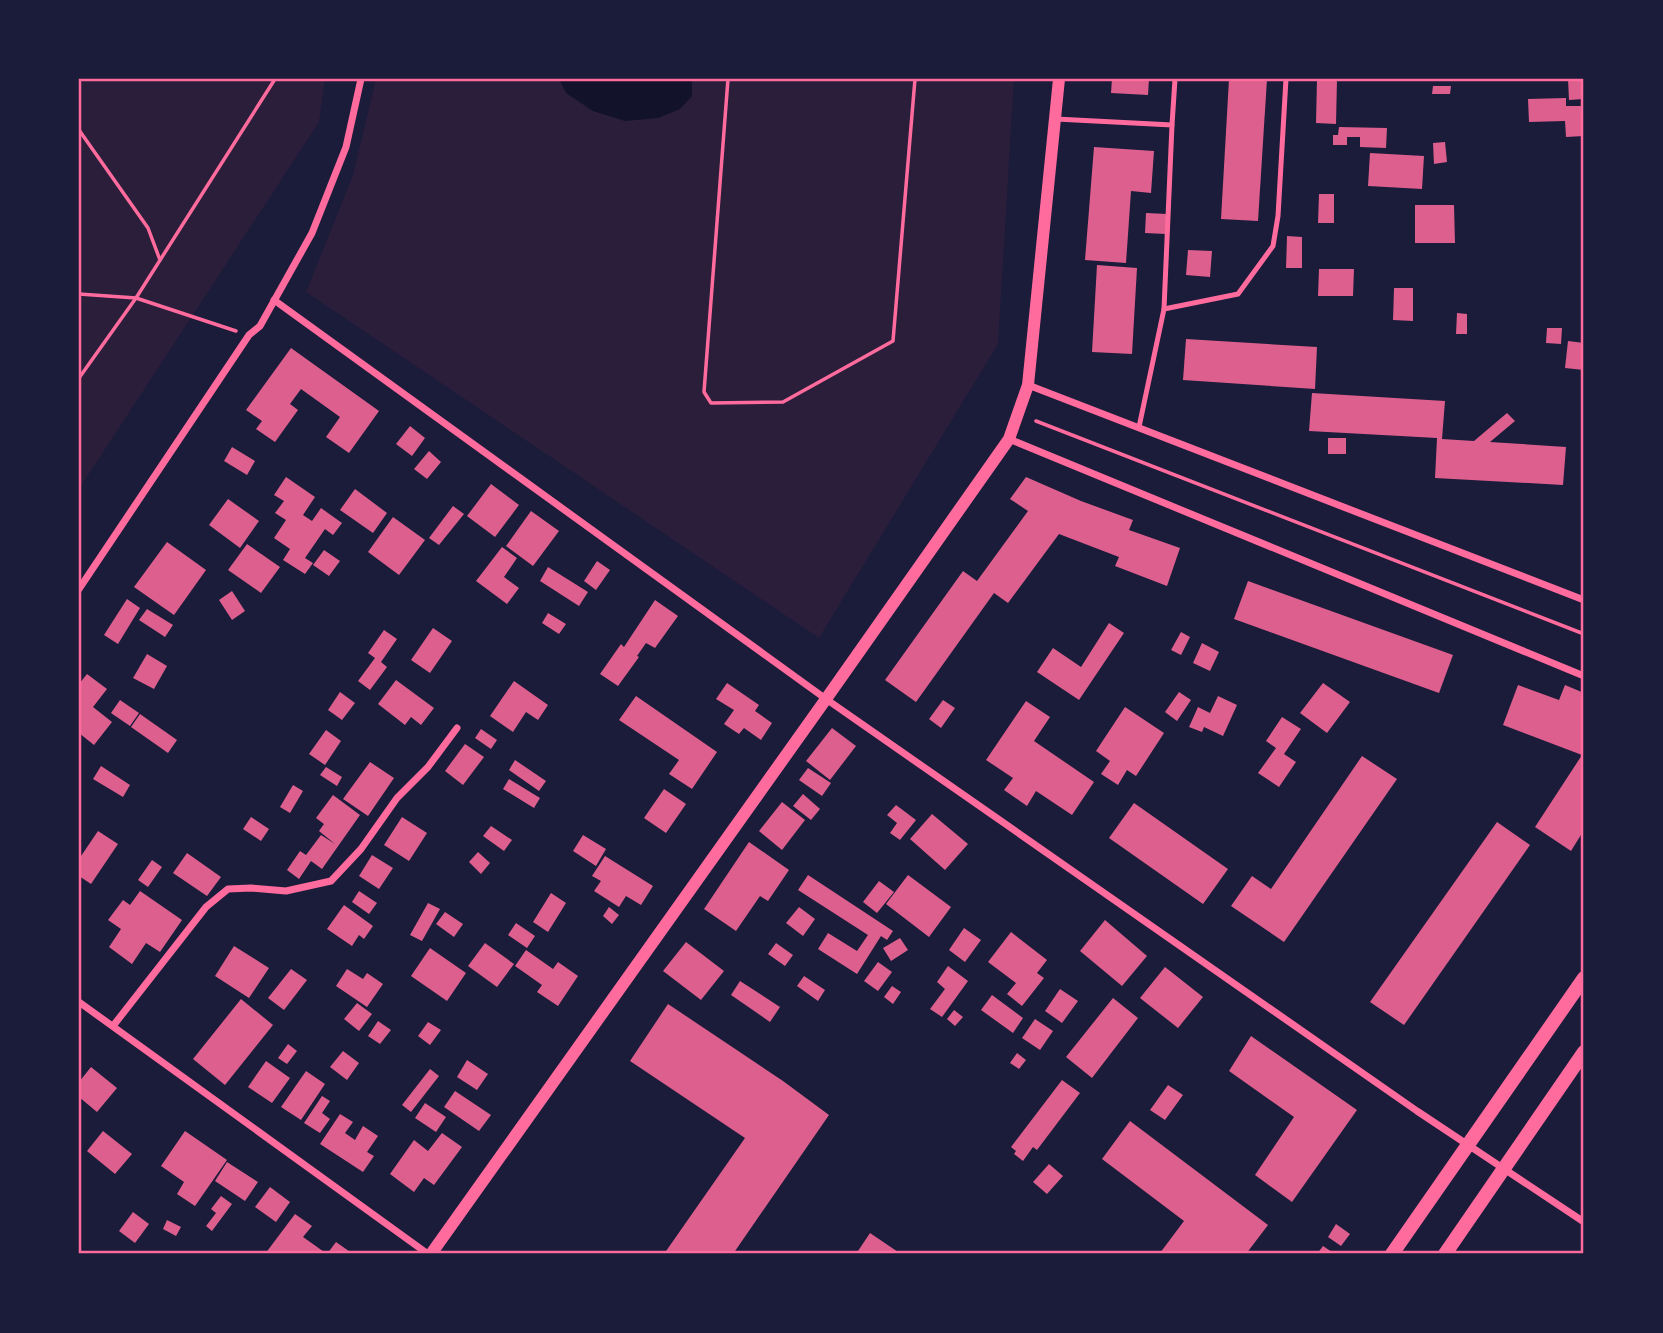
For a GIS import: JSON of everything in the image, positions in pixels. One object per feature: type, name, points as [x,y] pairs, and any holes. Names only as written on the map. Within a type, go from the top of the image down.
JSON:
[{"type":"main road","points":[[1392,1254],[1584,978]]},
{"type":"main road","points":[[1445,1254],[1584,1052]]},
{"type":"street","points":[[79,589],[249,335],[260,326],[312,233],[346,147],[361,79]]},
{"type":"street","points":[[79,1002],[430,1254],[1009,439],[1028,385],[1059,79]]},
{"type":"street","points":[[274,300],[826,699],[1584,1222]]},
{"type":"street","points":[[1028,385],[1584,600]]},
{"type":"street","points":[[1009,439],[1584,676]]},
{"type":"street","points":[[113,1026],[206,906],[228,890],[251,888],[286,891],[331,881],[361,849],[397,798],[428,767],[457,728]]},
{"type":"lane","points":[[1139,427],[1164,309],[1175,79]]},
{"type":"lane","points":[[1164,309],[1238,294],[1273,246],[1278,216],[1286,79]]},
{"type":"lane","points":[[1056,119],[1172,125]]},
{"type":"path","points":[[79,378],[136,298],[275,79]]},
{"type":"path","points":[[727,79],[704,392],[710,403],[783,402],[893,341],[915,79]]},
{"type":"path","points":[[79,130],[148,229],[160,260]]},
{"type":"path","points":[[79,294],[136,298],[249,335]]},
{"type":"path","points":[[1036,421],[1584,635]]},
{"type":"shaded area","points":[[79,79],[325,79],[319,122],[79,489]]},
{"type":"shaded area","points":[[376,79],[1014,79],[998,344],[819,638],[306,292],[353,175]]},
{"type":"shaded area","points":[[559,79],[692,79],[692,96],[680,109],[658,118],[625,121],[593,111],[566,93]]},
{"type":"building","points":[[1112,79],[1149,79],[1148,95],[1111,93]]},
{"type":"building","points":[[1229,79],[1267,79],[1258,221],[1221,219]]},
{"type":"building","points":[[1317,79],[1337,79],[1336,124],[1316,123]]},
{"type":"building","points":[[1568,79],[1584,79],[1584,99],[1569,100]]},
{"type":"building","points":[[1433,86],[1451,86],[1450,94],[1432,94]]},
{"type":"building","points":[[1566,98],[1566,106],[1584,106],[1584,136],[1566,137],[1565,121],[1529,122],[1528,99]]},
{"type":"building","points":[[1339,127],[1387,128],[1386,148],[1360,147],[1360,137],[1347,137],[1347,145],[1333,145],[1333,135],[1338,135]]},
{"type":"building","points":[[1445,142],[1447,162],[1434,164],[1433,143]]},
{"type":"building","points":[[1094,147],[1154,151],[1151,193],[1131,191],[1126,263],[1085,260]]},
{"type":"building","points":[[1370,153],[1424,156],[1422,189],[1368,186]]},
{"type":"building","points":[[1319,194],[1334,194],[1334,223],[1318,223]]},
{"type":"building","points":[[1415,205],[1454,205],[1455,243],[1415,243]]},
{"type":"building","points":[[1146,213],[1167,214],[1166,234],[1145,233]]},
{"type":"building","points":[[1287,236],[1302,237],[1302,268],[1286,268]]},
{"type":"building","points":[[1188,250],[1212,251],[1210,277],[1186,275]]},
{"type":"building","points":[[1097,265],[1137,268],[1132,354],[1092,352]]},
{"type":"building","points":[[1319,269],[1354,269],[1353,296],[1318,296]]},
{"type":"building","points":[[1394,288],[1413,288],[1413,321],[1393,320]]},
{"type":"building","points":[[1457,313],[1467,314],[1467,334],[1456,334]]},
{"type":"building","points":[[1547,328],[1562,328],[1561,344],[1546,343]]},
{"type":"building","points":[[1186,339],[1317,347],[1315,389],[1183,380]]},
{"type":"building","points":[[1568,341],[1584,343],[1584,370],[1565,368]]},
{"type":"building","points":[[291,348],[379,411],[349,453],[326,437],[340,417],[301,389],[290,404],[298,410],[275,442],[256,429],[262,421],[246,410]]},
{"type":"building","points":[[1312,393],[1445,401],[1442,439],[1474,441],[1507,413],[1515,421],[1490,442],[1566,447],[1563,485],[1435,478],[1437,438],[1309,431]]},
{"type":"building","points":[[410,426],[425,438],[412,456],[396,444]]},
{"type":"building","points":[[1328,438],[1346,438],[1346,454],[1328,454]]},
{"type":"building","points":[[232,447],[255,461],[247,475],[224,461]]},
{"type":"building","points":[[429,451],[441,462],[427,479],[414,469]]},
{"type":"building","points":[[286,477],[315,497],[303,515],[312,521],[321,508],[342,523],[333,535],[325,529],[305,558],[313,563],[305,574],[283,560],[290,549],[274,538],[286,520],[275,513],[284,501],[274,495]]},
{"type":"building","points":[[1026,477],[1133,520],[1129,530],[1180,548],[1167,586],[1115,566],[1119,557],[1059,534],[1008,603],[994,593],[916,702],[885,680],[963,571],[977,581],[1028,511],[1010,499]]},
{"type":"building","points":[[491,484],[519,505],[495,537],[467,516]]},
{"type":"building","points":[[355,489],[387,513],[373,533],[340,510]]},
{"type":"building","points":[[228,499],[259,521],[240,548],[209,525]]},
{"type":"building","points":[[453,506],[464,514],[439,545],[429,538]]},
{"type":"building","points":[[531,511],[559,531],[533,566],[506,546]]},
{"type":"building","points":[[393,517],[425,540],[399,575],[368,552]]},
{"type":"building","points":[[167,542],[206,570],[174,615],[134,587]]},
{"type":"building","points":[[247,544],[280,567],[261,593],[228,570]]},
{"type":"building","points":[[502,547],[517,558],[504,577],[519,588],[507,604],[476,581]]},
{"type":"building","points":[[324,550],[340,561],[329,576],[313,565]]},
{"type":"building","points":[[597,561],[610,570],[596,590],[584,581]]},
{"type":"building","points":[[548,567],[588,592],[579,606],[540,581]]},
{"type":"building","points":[[1248,581],[1453,655],[1439,693],[1234,619]]},
{"type":"building","points":[[232,591],[245,611],[232,620],[219,600]]},
{"type":"building","points":[[127,599],[140,608],[118,644],[104,635]]},
{"type":"building","points":[[655,600],[678,616],[655,648],[646,643],[618,686],[600,674],[621,644],[624,647]]},
{"type":"building","points":[[147,609],[173,625],[165,637],[139,620]]},
{"type":"building","points":[[548,613],[566,624],[559,634],[542,623]]},
{"type":"building","points":[[1109,623],[1124,633],[1079,700],[1037,672],[1053,648],[1081,667]]},
{"type":"building","points":[[433,628],[452,641],[430,673],[411,660]]},
{"type":"building","points":[[384,630],[397,639],[381,662],[387,667],[370,690],[358,681],[375,658],[368,653]]},
{"type":"building","points":[[1181,632],[1190,637],[1181,655],[1171,650]]},
{"type":"building","points":[[1202,643],[1219,652],[1210,671],[1193,663]]},
{"type":"building","points":[[147,654],[167,666],[154,689],[133,678]]},
{"type":"building","points":[[87,674],[107,689],[93,707],[112,722],[94,745],[79,733],[79,684]]},
{"type":"building","points":[[396,680],[434,708],[421,725],[411,717],[405,725],[378,704]]},
{"type":"building","points":[[514,681],[548,705],[538,720],[526,712],[513,732],[490,716]]},
{"type":"building","points":[[727,683],[759,705],[755,711],[772,723],[761,740],[744,728],[739,734],[724,724],[734,710],[716,699]]},
{"type":"building","points":[[1323,683],[1350,702],[1327,733],[1300,713]]},
{"type":"building","points":[[1518,685],[1559,700],[1565,685],[1584,693],[1584,830],[1571,851],[1535,827],[1582,755],[1503,725]]},
{"type":"building","points":[[340,692],[355,703],[342,720],[328,710]]},
{"type":"building","points":[[1179,692],[1191,700],[1177,721],[1165,712]]},
{"type":"building","points":[[636,696],[717,752],[692,789],[669,774],[679,760],[619,720]]},
{"type":"building","points":[[1218,696],[1237,705],[1223,736],[1204,727],[1202,732],[1189,727],[1198,707],[1210,713]]},
{"type":"building","points":[[120,700],[139,713],[130,726],[111,713]]},
{"type":"building","points":[[943,700],[955,708],[941,728],[929,719]]},
{"type":"building","points":[[1026,701],[1050,717],[1034,741],[1094,782],[1072,815],[1036,791],[1027,806],[1004,790],[1013,778],[986,760]]},
{"type":"building","points":[[1125,707],[1164,733],[1136,776],[1127,770],[1118,785],[1101,774],[1110,761],[1096,751]]},
{"type":"building","points":[[140,714],[177,740],[168,753],[131,727]]},
{"type":"building","points":[[1282,717],[1301,729],[1284,754],[1296,762],[1279,787],[1258,773],[1276,748],[1266,741]]},
{"type":"building","points":[[832,728],[856,746],[830,780],[806,761]]},
{"type":"building","points":[[481,729],[497,740],[491,749],[475,738]]},
{"type":"building","points":[[326,730],[341,741],[325,765],[309,754]]},
{"type":"building","points":[[465,744],[484,757],[463,785],[445,771]]},
{"type":"building","points":[[1362,756],[1397,779],[1284,942],[1231,906],[1252,876],[1271,889]]},
{"type":"building","points":[[515,760],[546,781],[539,791],[509,770]]},
{"type":"building","points":[[370,762],[394,778],[368,816],[343,799]]},
{"type":"building","points":[[101,766],[130,785],[123,797],[93,779]]},
{"type":"building","points":[[326,767],[342,777],[337,786],[320,775]]},
{"type":"building","points":[[808,768],[831,783],[822,796],[799,780]]},
{"type":"building","points":[[509,779],[540,798],[534,808],[503,789]]},
{"type":"building","points":[[293,785],[303,791],[290,813],[280,807]]},
{"type":"building","points":[[664,789],[686,804],[666,833],[644,818]]},
{"type":"building","points":[[803,794],[820,809],[811,820],[793,806]]},
{"type":"building","points":[[333,795],[360,815],[322,869],[311,861],[299,879],[287,870],[300,851],[306,855],[321,835],[335,844],[319,831],[324,824],[316,818]]},
{"type":"building","points":[[782,802],[805,820],[782,850],[759,831]]},
{"type":"building","points":[[1134,803],[1228,869],[1203,904],[1109,838]]},
{"type":"building","points":[[896,805],[916,820],[900,840],[890,833],[897,823],[887,815]]},
{"type":"building","points":[[932,814],[968,844],[945,870],[910,839]]},
{"type":"building","points":[[251,817],[269,829],[261,841],[243,829]]},
{"type":"building","points":[[402,817],[427,833],[409,861],[384,845]]},
{"type":"building","points":[[1497,822],[1530,845],[1404,1025],[1370,1002]]},
{"type":"building","points":[[491,826],[512,840],[504,851],[483,836]]},
{"type":"building","points":[[98,831],[118,844],[91,884],[79,876],[79,859]]},
{"type":"building","points":[[583,835],[606,849],[596,866],[573,851]]},
{"type":"building","points":[[749,842],[789,870],[768,901],[760,896],[736,931],[704,909]]},
{"type":"building","points":[[478,852],[490,863],[481,874],[469,862]]},
{"type":"building","points":[[187,853],[221,877],[207,896],[173,873]]},
{"type":"building","points":[[372,855],[393,868],[379,889],[359,876]]},
{"type":"building","points":[[605,856],[653,886],[641,905],[626,896],[619,907],[594,891],[601,881],[592,876]]},
{"type":"building","points":[[152,860],[162,867],[148,887],[138,880]]},
{"type":"building","points":[[808,875],[893,931],[887,940],[881,936],[857,974],[818,949],[828,933],[857,951],[868,935],[798,890]]},
{"type":"building","points":[[908,875],[951,907],[929,937],[886,904]]},
{"type":"building","points":[[879,881],[894,892],[877,913],[863,902]]},
{"type":"building","points":[[140,891],[182,920],[160,952],[146,943],[132,964],[109,947],[121,929],[108,920],[123,900],[130,905]]},
{"type":"building","points":[[359,891],[377,903],[369,914],[352,902]]},
{"type":"building","points":[[551,893],[566,903],[548,932],[533,922]]},
{"type":"building","points":[[428,903],[440,909],[422,941],[410,935]]},
{"type":"building","points":[[344,905],[373,926],[364,939],[359,935],[352,946],[327,929]]},
{"type":"building","points":[[609,907],[619,915],[612,924],[603,916]]},
{"type":"building","points":[[799,907],[815,919],[803,936],[786,923]]},
{"type":"building","points":[[445,912],[463,924],[454,937],[436,924]]},
{"type":"building","points":[[1105,920],[1147,956],[1122,986],[1080,951]]},
{"type":"building","points":[[516,923],[535,936],[527,948],[508,935]]},
{"type":"building","points":[[964,928],[981,940],[965,962],[949,950]]},
{"type":"building","points":[[1011,932],[1047,960],[1037,973],[1044,978],[1022,1006],[1007,994],[1016,983],[988,962]]},
{"type":"building","points":[[900,938],[908,950],[891,961],[883,948]]},
{"type":"building","points":[[686,942],[724,971],[701,1000],[663,971]]},
{"type":"building","points":[[485,943],[514,964],[497,987],[468,966]]},
{"type":"building","points":[[776,943],[793,955],[785,966],[768,954]]},
{"type":"building","points":[[234,946],[269,968],[249,998],[215,976]]},
{"type":"building","points":[[430,948],[466,973],[447,1001],[411,976]]},
{"type":"building","points":[[526,950],[553,969],[558,962],[578,976],[558,1006],[537,992],[542,985],[515,966]]},
{"type":"building","points":[[878,962],[892,972],[878,991],[864,981]]},
{"type":"building","points":[[948,966],[968,981],[942,1017],[930,1009],[945,989],[937,982]]},
{"type":"building","points":[[1165,967],[1203,997],[1178,1028],[1140,998]]},
{"type":"building","points":[[291,969],[307,980],[284,1010],[268,998]]},
{"type":"building","points":[[347,969],[363,979],[367,973],[383,984],[367,1007],[336,986]]},
{"type":"building","points":[[804,976],[825,990],[818,1001],[797,986]]},
{"type":"building","points":[[740,981],[780,1007],[770,1022],[731,995]]},
{"type":"building","points":[[892,986],[901,992],[893,1004],[884,997]]},
{"type":"building","points":[[1060,989],[1078,1001],[1062,1023],[1045,1011]]},
{"type":"building","points":[[992,995],[1023,1018],[1013,1033],[981,1010]]},
{"type":"building","points":[[1113,998],[1138,1018],[1092,1078],[1066,1057]]},
{"type":"building","points":[[241,999],[273,1025],[225,1085],[193,1059]]},
{"type":"building","points":[[357,1003],[372,1014],[359,1031],[344,1019]]},
{"type":"building","points":[[668,1004],[829,1115],[733,1254],[664,1254],[745,1138],[630,1061]]},
{"type":"building","points":[[954,1010],[963,1017],[955,1026],[947,1019]]},
{"type":"building","points":[[1035,1019],[1053,1031],[1040,1050],[1022,1038]]},
{"type":"building","points":[[378,1021],[391,1030],[380,1044],[368,1036]]},
{"type":"building","points":[[428,1022],[441,1030],[430,1045],[418,1036]]},
{"type":"building","points":[[1251,1036],[1357,1110],[1292,1202],[1255,1175],[1294,1117],[1229,1071]]},
{"type":"building","points":[[288,1044],[297,1051],[287,1064],[278,1058]]},
{"type":"building","points":[[343,1051],[359,1063],[347,1080],[330,1067]]},
{"type":"building","points":[[1017,1053],[1026,1060],[1019,1069],[1010,1063]]},
{"type":"building","points":[[467,1060],[488,1074],[477,1090],[457,1077]]},
{"type":"building","points":[[266,1061],[290,1078],[272,1103],[248,1087]]},
{"type":"building","points":[[91,1067],[117,1088],[97,1112],[79,1097],[79,1082]]},
{"type":"building","points":[[430,1069],[439,1076],[411,1112],[402,1105]]},
{"type":"building","points":[[306,1071],[325,1084],[301,1120],[281,1107]]},
{"type":"building","points":[[1062,1080],[1080,1093],[1037,1150],[1033,1147],[1023,1161],[1014,1154],[1016,1151],[1011,1147]]},
{"type":"building","points":[[1168,1085],[1183,1095],[1165,1120],[1150,1110]]},
{"type":"building","points":[[455,1091],[491,1115],[479,1131],[444,1107]]},
{"type":"building","points":[[322,1096],[330,1101],[322,1113],[330,1119],[320,1133],[304,1123]]},
{"type":"building","points":[[425,1103],[446,1117],[436,1132],[415,1118]]},
{"type":"building","points":[[340,1114],[353,1122],[345,1133],[355,1140],[363,1126],[378,1136],[367,1152],[374,1156],[363,1172],[320,1144]]},
{"type":"building","points":[[1130,1121],[1268,1225],[1246,1254],[1160,1253],[1184,1221],[1102,1159]]},
{"type":"building","points":[[103,1131],[132,1154],[115,1174],[87,1151]]},
{"type":"building","points":[[185,1131],[227,1160],[195,1206],[177,1194],[184,1182],[161,1166]]},
{"type":"building","points":[[442,1133],[462,1147],[434,1185],[424,1178],[414,1192],[390,1174],[414,1140],[428,1151]]},
{"type":"building","points":[[227,1162],[258,1182],[245,1201],[215,1181]]},
{"type":"building","points":[[1049,1164],[1063,1176],[1047,1194],[1033,1182]]},
{"type":"building","points":[[270,1187],[290,1202],[276,1222],[255,1207]]},
{"type":"building","points":[[221,1196],[232,1204],[212,1231],[206,1226],[216,1213],[211,1209]]},
{"type":"building","points":[[133,1212],[149,1224],[135,1243],[119,1231]]},
{"type":"building","points":[[295,1214],[312,1226],[303,1237],[327,1254],[265,1254]]},
{"type":"building","points":[[167,1220],[181,1227],[176,1236],[163,1229]]},
{"type":"building","points":[[1336,1224],[1350,1234],[1341,1246],[1328,1237]]},
{"type":"building","points":[[870,1233],[901,1254],[856,1254]]},
{"type":"building","points":[[336,1242],[353,1254],[327,1254]]},
{"type":"building","points":[[1323,1246],[1335,1254],[1317,1254]]}]
